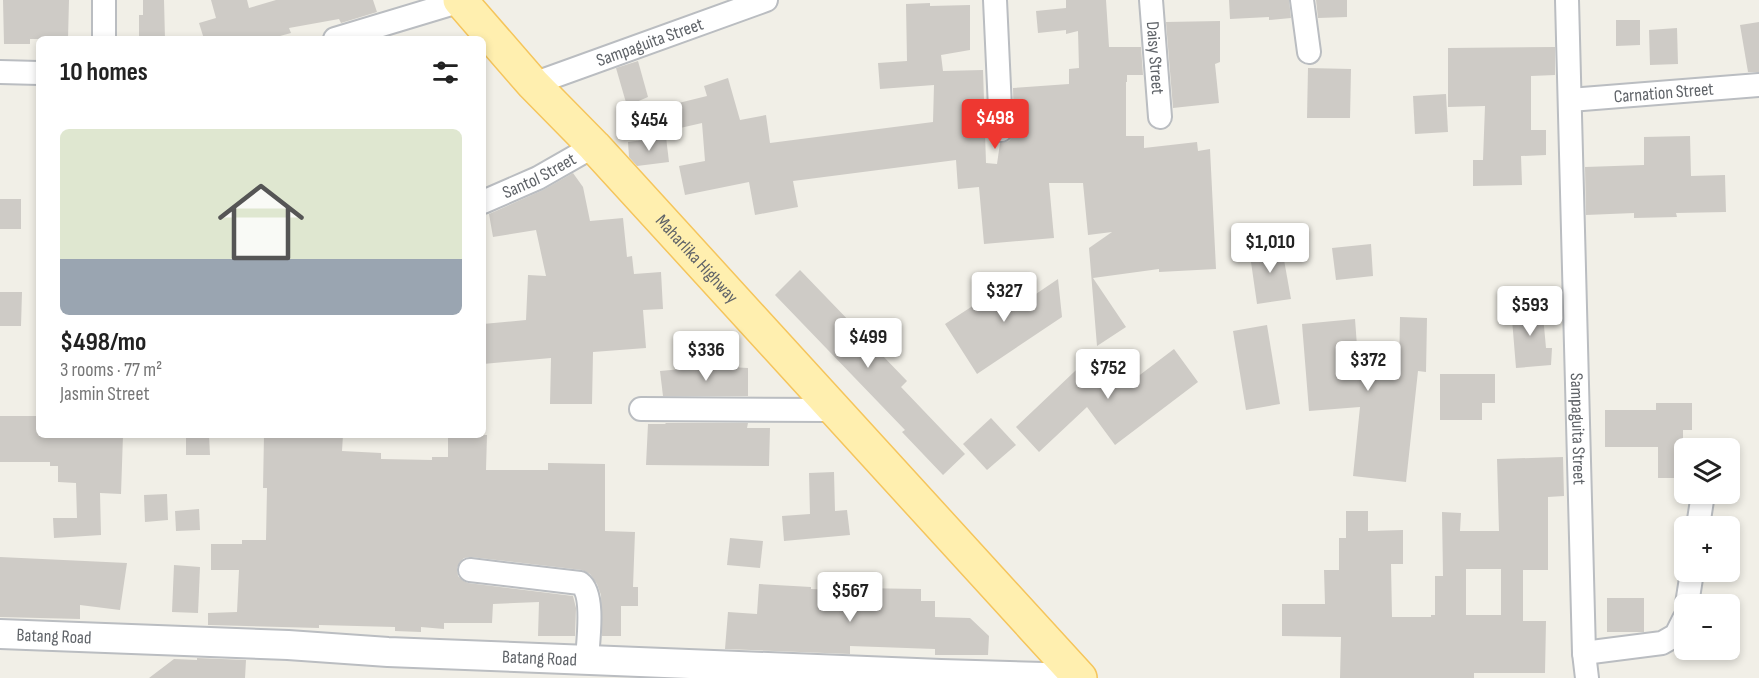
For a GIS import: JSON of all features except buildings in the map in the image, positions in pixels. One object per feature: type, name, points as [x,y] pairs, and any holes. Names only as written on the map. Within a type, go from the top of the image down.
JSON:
[{"type":"main road","name":"Maharlika Highway","points":[[461,1],[533,84],[594,146],[1080,678]]},
{"type":"street","points":[[104,0],[104,36]]},
{"type":"street","name":"Sampaguita Street","points":[[533,84],[766,0]]},
{"type":"street","points":[[995,0],[1001,130]]},
{"type":"street","name":"Daisy Street","points":[[1151,0],[1160,117]]},
{"type":"street","points":[[1302,0],[1309,52]]},
{"type":"street","name":"Sampaguita Street","points":[[1567,0],[1584,653],[1587,678]]},
{"type":"street","points":[[345,36],[461,1]]},
{"type":"street","points":[[0,72],[36,73]]},
{"type":"street","name":"Carnation Street","points":[[1570,100],[1759,85]]},
{"type":"street","name":"Santol Street","points":[[486,201],[538,178],[594,146]]},
{"type":"street","points":[[641,409],[833,410]]},
{"type":"street","points":[[470,570],[580,583],[585,587],[589,600],[587,659]]},
{"type":"street","name":"Batang Road","points":[[0,634],[288,645],[388,652],[941,676],[1080,678]]},
{"type":"street","points":[[1584,653],[1662,643],[1674,636]]}]
